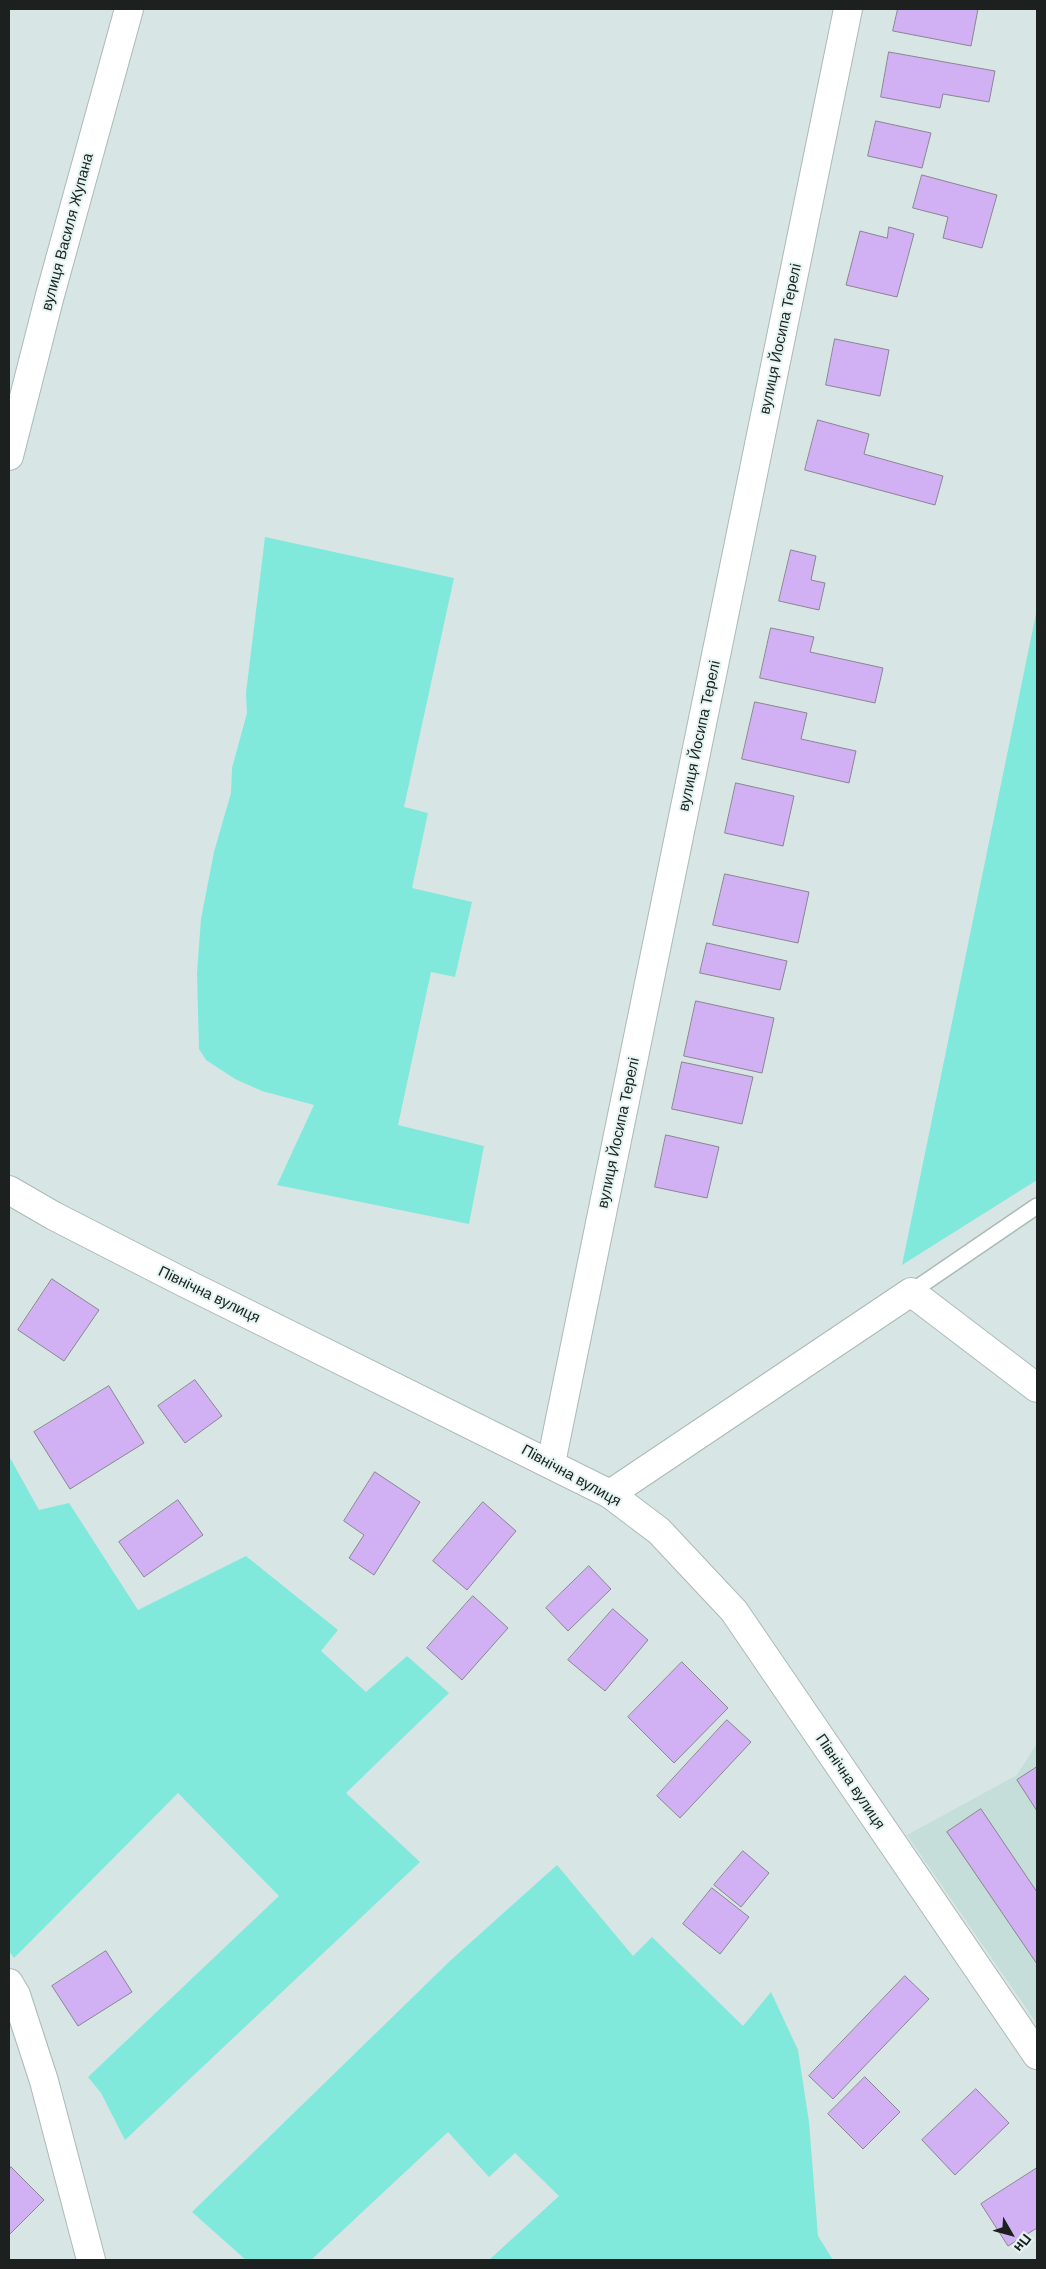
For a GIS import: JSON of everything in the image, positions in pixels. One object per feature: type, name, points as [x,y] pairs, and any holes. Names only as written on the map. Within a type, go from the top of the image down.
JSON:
[{"type":"street","name":"вулиця Василя Жупана","points":[[9,456],[52,290],[129,9]]},
{"type":"street","name":"вулиця Йосипа Терелі","points":[[551,1463],[848,9]]},
{"type":"street","name":"Північна вулиця","points":[[9,1190],[54,1216],[181,1281],[551,1463],[610,1494],[659,1531],[734,1611],[1037,2055]]},
{"type":"street","points":[[610,1494],[911,1292],[1037,1388]]},
{"type":"street","points":[[9,1983],[16,1995],[44,2081],[91,2260]]},
{"type":"lane","points":[[911,1292],[1037,1206]]},
{"type":"shaded area","points":[[265,537],[454,578],[404,807],[428,813],[412,888],[472,902],[455,977],[431,972],[398,1125],[484,1146],[469,1224],[277,1185],[314,1105],[262,1091],[235,1079],[206,1060],[199,1049],[197,973],[201,919],[214,852],[231,793],[232,768],[247,713],[246,693]]},
{"type":"shaded area","points":[[1037,609],[1037,1180],[902,1265]]},
{"type":"shaded area","points":[[9,1456],[39,1510],[69,1503],[138,1610],[246,1556],[338,1630],[321,1651],[366,1692],[407,1656],[449,1693],[346,1793],[420,1862],[125,2140],[101,2093],[88,2077],[279,1896],[178,1793],[14,1958],[9,1951]]},
{"type":"shaded area","points":[[1037,1743],[1037,2024],[907,1835],[1017,1775]]},
{"type":"shaded area","points":[[557,1865],[633,1956],[652,1937],[743,2026],[771,1992],[798,2050],[809,2122],[818,2236],[833,2260],[489,2260],[559,2196],[515,2153],[489,2177],[448,2132],[311,2260],[246,2260],[192,2212],[451,1960]]},
{"type":"building","points":[[898,9],[978,9],[971,46],[893,31]]},
{"type":"building","points":[[889,52],[995,71],[989,102],[943,94],[940,108],[881,97]]},
{"type":"building","points":[[876,121],[931,133],[922,168],[868,156]]},
{"type":"building","points":[[922,175],[997,195],[982,248],[943,238],[948,217],[913,208]]},
{"type":"building","points":[[889,227],[914,234],[897,297],[846,285],[860,231],[887,238]]},
{"type":"building","points":[[835,339],[889,350],[880,396],[826,385]]},
{"type":"building","points":[[818,420],[869,434],[864,454],[943,476],[935,505],[805,470]]},
{"type":"building","points":[[791,550],[816,556],[811,580],[825,583],[819,610],[779,601]]},
{"type":"building","points":[[771,628],[814,637],[810,652],[883,668],[875,703],[760,678]]},
{"type":"building","points":[[755,702],[807,713],[801,739],[856,751],[849,783],[742,759]]},
{"type":"building","points":[[736,783],[794,796],[783,846],[725,833]]},
{"type":"building","points":[[725,874],[809,892],[798,943],[713,925]]},
{"type":"building","points":[[707,943],[787,961],[780,990],[700,973]]},
{"type":"building","points":[[696,1001],[774,1018],[762,1073],[684,1056]]},
{"type":"building","points":[[682,1062],[753,1077],[742,1124],[672,1109]]},
{"type":"building","points":[[666,1135],[719,1147],[707,1198],[655,1187]]},
{"type":"building","points":[[52,1279],[99,1310],[64,1361],[18,1330]]},
{"type":"building","points":[[195,1380],[222,1416],[185,1443],[158,1406]]},
{"type":"building","points":[[109,1386],[144,1443],[70,1489],[34,1432]]},
{"type":"building","points":[[375,1472],[420,1502],[374,1575],[349,1558],[364,1535],[344,1521]]},
{"type":"building","points":[[178,1500],[203,1535],[144,1577],[119,1542]]},
{"type":"building","points":[[483,1502],[516,1531],[467,1590],[433,1561]]},
{"type":"building","points":[[589,1566],[611,1589],[568,1631],[546,1608]]},
{"type":"building","points":[[473,1596],[508,1628],[462,1680],[427,1648]]},
{"type":"building","points":[[613,1609],[648,1640],[605,1691],[568,1660]]},
{"type":"building","points":[[682,1662],[728,1708],[674,1763],[628,1717]]},
{"type":"building","points":[[727,1720],[751,1742],[680,1818],[657,1796]]},
{"type":"building","points":[[1037,1767],[1037,1811],[1017,1780]]},
{"type":"building","points":[[981,1809],[1037,1892],[1037,1964],[947,1832]]},
{"type":"building","points":[[743,1851],[769,1873],[741,1907],[714,1885]]},
{"type":"building","points":[[712,1888],[749,1917],[720,1954],[683,1924]]},
{"type":"building","points":[[106,1951],[132,1992],[78,2026],[52,1986]]},
{"type":"building","points":[[905,1976],[929,1999],[833,2099],[809,2076]]},
{"type":"building","points":[[865,2077],[900,2112],[863,2149],[828,2114]]},
{"type":"building","points":[[976,2089],[1009,2123],[955,2175],[922,2140]]},
{"type":"building","points":[[11,2167],[44,2200],[9,2235],[9,2170]]},
{"type":"building","points":[[1037,2168],[1037,2228],[1008,2246],[981,2204]]}]
